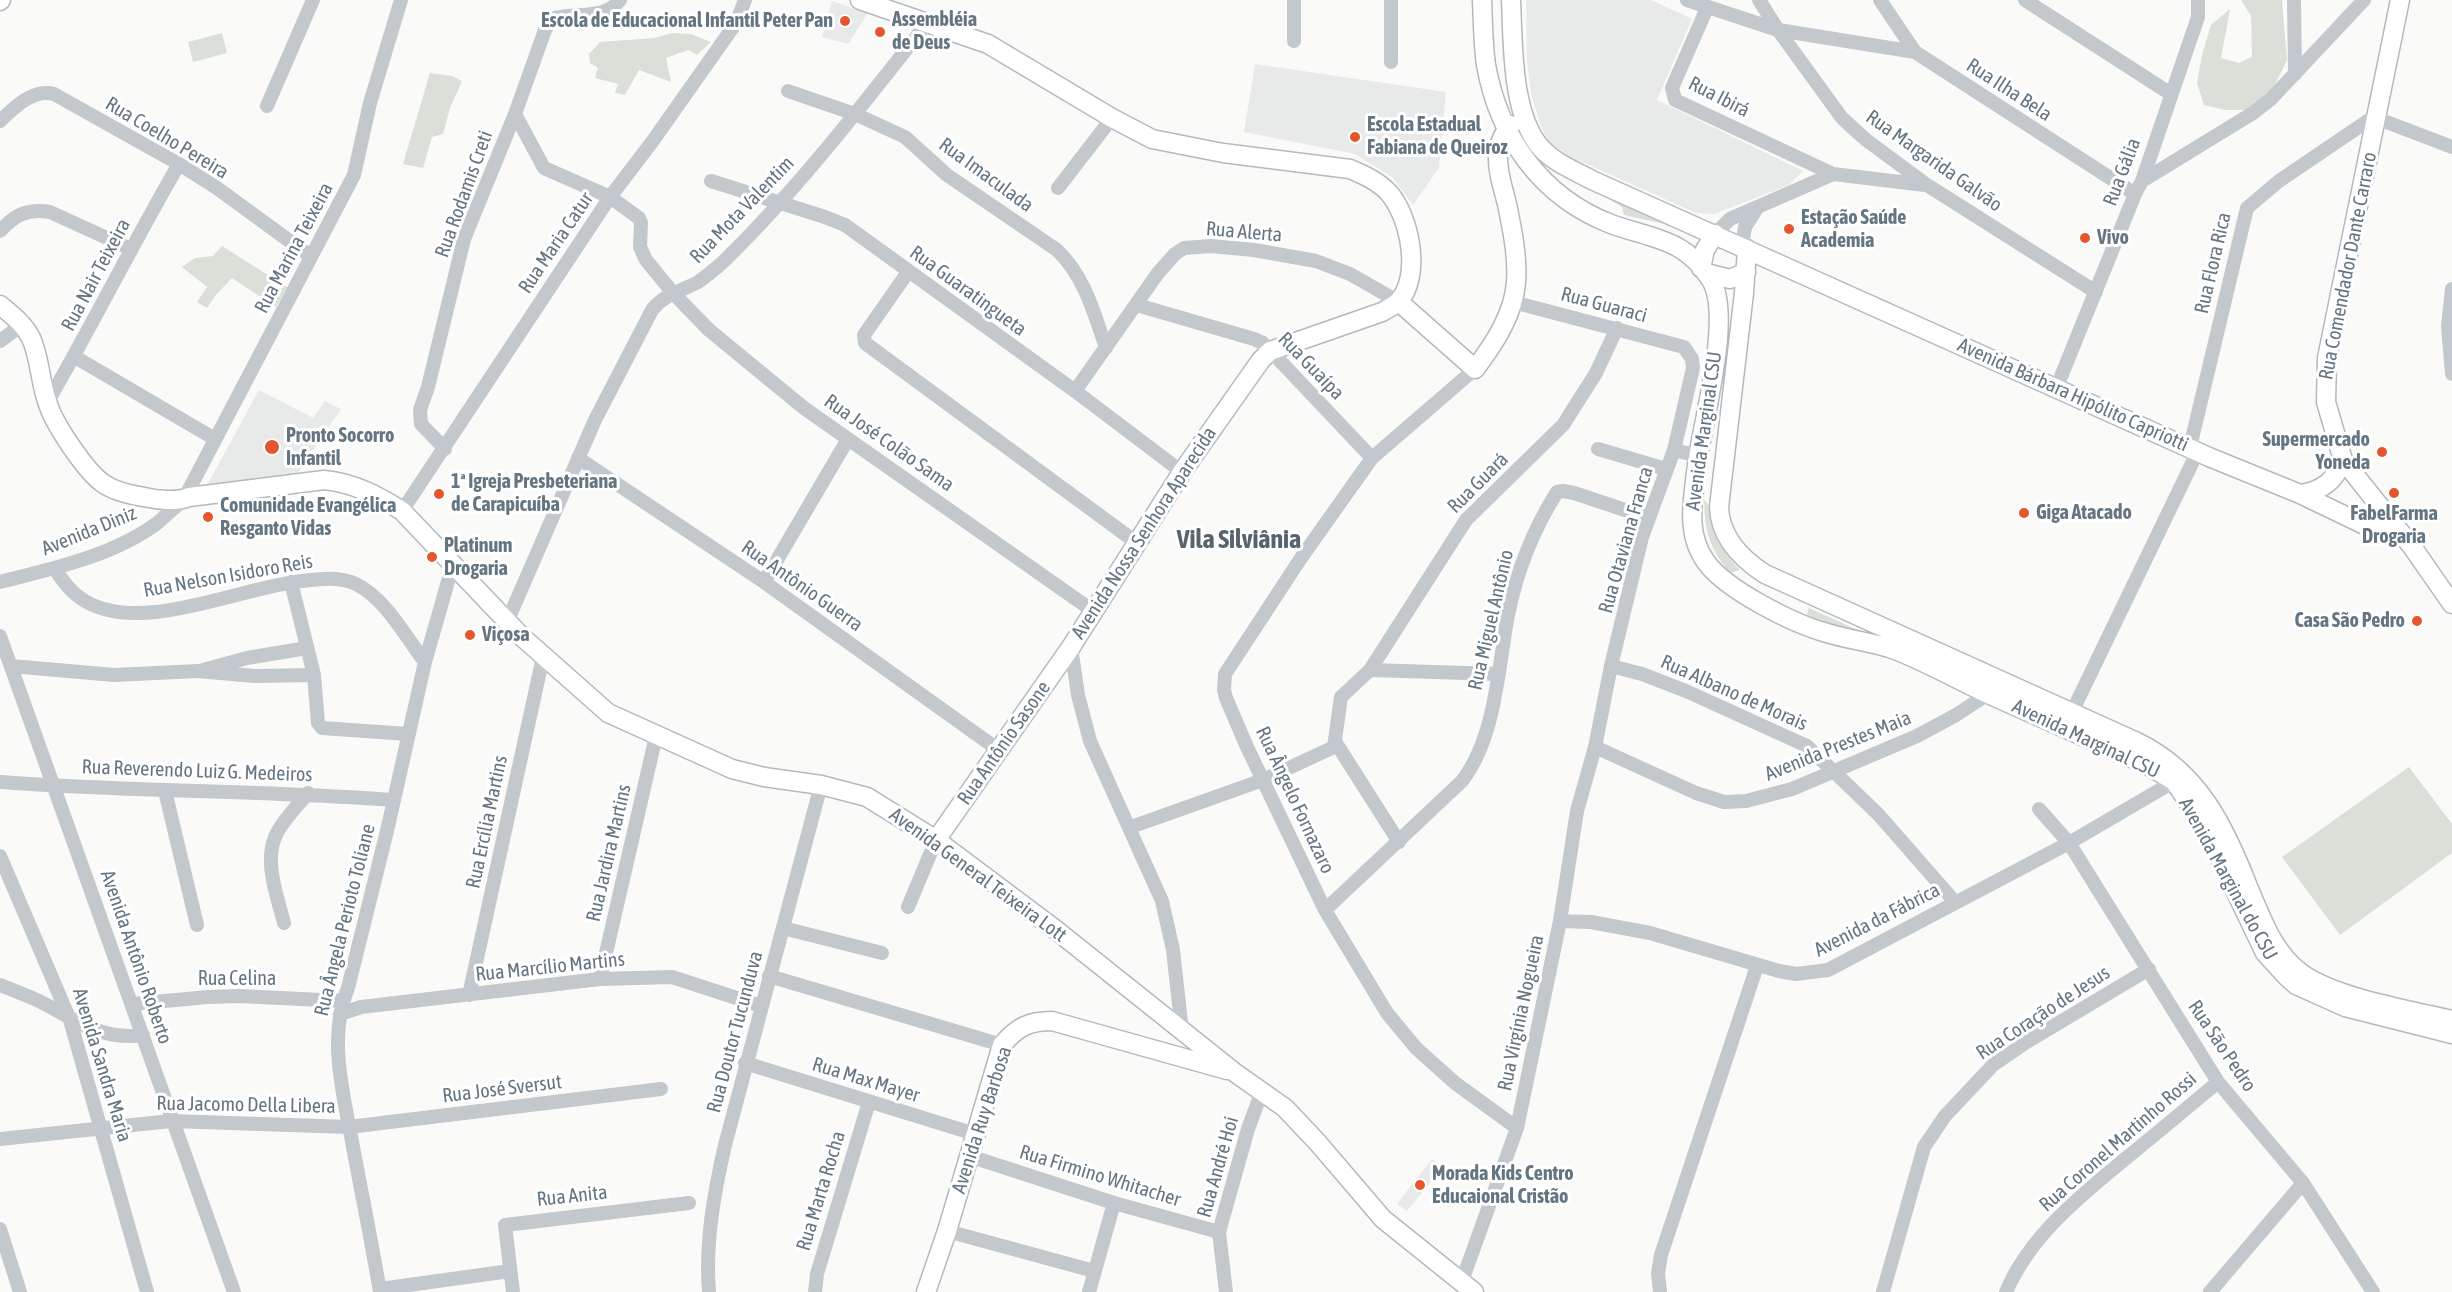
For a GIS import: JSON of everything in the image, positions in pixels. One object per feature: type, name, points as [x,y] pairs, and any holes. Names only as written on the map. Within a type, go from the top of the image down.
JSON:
[{"type":"street","points":[[267,106],[313,0]]},
{"type":"street","name":"Rua Marina Teixeira","points":[[184,499],[354,176],[370,103],[401,0]]},
{"type":"street","name":"Rua Rodamis Creti","points":[[445,449],[421,424],[420,410],[428,387],[464,239],[515,114],[545,30],[552,20],[600,13],[612,9],[620,0]]},
{"type":"street","name":"Rua Maria Catur","points":[[402,511],[610,197],[736,23],[745,0]]},
{"type":"street","points":[[860,0],[894,6],[928,22],[988,44],[1112,118],[1152,139],[1188,148],[1350,169],[1366,176],[1389,193],[1402,211],[1407,225],[1411,261],[1404,292],[1398,302],[1382,312],[1270,351]]},
{"type":"street","points":[[1294,0],[1294,41]]},
{"type":"street","points":[[1391,0],[1391,62]]},
{"type":"street","name":"Avenida Marginal CSU","points":[[1482,0],[1486,65],[1506,130],[1519,152],[1543,181],[1568,200],[1611,224],[1668,241],[1683,249],[1703,270],[1717,293],[1719,315],[1717,344],[1698,456],[1691,524],[1698,549],[1708,565],[1728,584],[1791,620],[1824,633],[1895,650],[1988,694],[2180,778]]},
{"type":"street","points":[[1510,0],[1516,80],[1523,114],[1529,130],[1542,149],[1594,181],[1744,247],[1745,227],[1757,208]]},
{"type":"street","points":[[1687,0],[1778,30],[1915,52]]},
{"type":"street","name":"Rua Margarida Galvão","points":[[1759,0],[1842,118],[1865,139],[1927,185],[2096,292]]},
{"type":"street","name":"Rua Ilha Bela","points":[[1880,0],[1915,52],[2135,194]]},
{"type":"street","points":[[2025,0],[2171,94]]},
{"type":"street","name":"Rua Gália","points":[[2056,389],[2142,181],[2198,17],[2198,0]]},
{"type":"street","points":[[2294,0],[2295,74]]},
{"type":"street","points":[[2142,181],[2253,113],[2271,99],[2364,0]]},
{"type":"street","name":"Rua Comendador Dante Carraro","points":[[2400,0],[2326,358],[2326,402],[2343,460],[2452,604]]},
{"type":"street","name":"Rua Ibirá","points":[[1707,8],[1672,88],[1675,100],[1833,174]]},
{"type":"street","name":"Rua Mota Valentim","points":[[507,622],[579,458],[652,310],[657,303],[711,273],[780,202],[855,114],[928,22]]},
{"type":"street","name":"Rua Imaculada","points":[[788,91],[855,114],[905,137],[947,175],[1057,250],[1081,280],[1106,348]]},
{"type":"street","name":"Rua Coelho Pereira","points":[[0,122],[29,98],[48,92],[217,188],[310,256]]},
{"type":"street","name":"Rua José Colão Sama","points":[[515,114],[544,168],[610,197],[639,218],[642,254],[673,293],[709,330],[848,439],[1093,611]]},
{"type":"street","points":[[1398,302],[1475,369],[1491,348],[1513,302],[1516,263],[1513,235],[1498,166],[1498,151],[1506,130],[1523,114]]},
{"type":"street","points":[[1058,188],[1112,118]]},
{"type":"street","points":[[2376,118],[2452,147]]},
{"type":"street","name":"Rua Flora Rica","points":[[2072,712],[2194,449],[2247,208],[2279,181],[2369,120],[2376,118]]},
{"type":"street","name":"Rua Nair Teixeira","points":[[47,403],[75,357],[178,164]]},
{"type":"street","points":[[1746,272],[1730,279],[1703,270],[1705,250],[1715,234],[1730,219],[1833,174],[1927,185]]},
{"type":"street","name":"Rua Guaratingueta","points":[[711,181],[845,225],[1075,391],[1182,472]]},
{"type":"street","points":[[0,231],[20,214],[37,210],[50,212],[131,249]]},
{"type":"street","name":"Rua Alerta","points":[[1075,391],[1158,273],[1179,250],[1211,246],[1254,250],[1316,261],[1350,274],[1398,302]]},
{"type":"street","name":"Avenida Marginal CSU","points":[[1744,247],[1746,272],[1719,521],[1725,535],[1743,558],[1765,574],[2153,749],[2169,759],[2180,778]]},
{"type":"street","name":"Avenida Bárbara Hipólito Capriotti","points":[[1744,247],[2056,389],[2300,494],[2375,530],[2401,535]]},
{"type":"street","points":[[908,272],[864,335],[863,340],[867,346],[1137,543]]},
{"type":"street","points":[[2452,289],[2448,326],[2452,374]]},
{"type":"street","name":"Rua Guaraci","points":[[1513,302],[1684,347]]},
{"type":"street","name":"Avenida General Teixeira Lott","points":[[0,305],[23,324],[37,356],[47,403],[68,441],[103,483],[134,495],[154,499],[184,499],[324,480],[342,482],[381,497],[402,511],[507,622],[598,706],[656,736],[747,773],[821,785],[867,797],[936,840],[1056,930],[1234,1072],[1262,1091]]},
{"type":"street","name":"Rua Guaípa","points":[[1137,305],[1263,343],[1371,458]]},
{"type":"street","points":[[0,341],[23,324]]},
{"type":"street","name":"Rua Guará","points":[[1334,746],[1341,697],[1370,670],[1466,520],[1563,425],[1596,373],[1617,328]]},
{"type":"street","name":"Rua Otaviana Franca","points":[[1595,747],[1611,666],[1649,518],[1674,450],[1692,380],[1692,359],[1684,347]]},
{"type":"street","name":"Avenida Nossa Senhora Aparecida","points":[[1182,1031],[1169,927],[1162,901],[1131,827],[1090,741],[1078,695],[1071,647],[1182,472],[1229,403],[1270,351]]},
{"type":"street","points":[[75,357],[215,439]]},
{"type":"street","name":"Rua Ângelo Fornazaro","points":[[1475,369],[1371,458],[1301,558],[1225,674],[1224,690],[1263,780],[1325,910],[1387,1013],[1416,1048],[1455,1083],[1517,1128]]},
{"type":"street","points":[[764,582],[848,439]]},
{"type":"street","points":[[1598,449],[1666,470]]},
{"type":"street","points":[[1674,450],[1698,456]]},
{"type":"street","name":"Rua Antônio Guerra","points":[[579,458],[764,582],[1000,751]]},
{"type":"street","points":[[2300,494],[2312,493],[2332,481],[2343,460]]},
{"type":"street","name":"Rua Miguel Antônio","points":[[1399,842],[1462,781],[1476,761],[1499,674],[1508,614],[1520,568],[1531,538],[1557,492],[1574,493],[1649,518]]},
{"type":"street","name":"Avenida Diniz","points":[[0,582],[54,568],[133,538],[155,524],[184,499]]},
{"type":"street","name":"Rua Ângela Perioto Toliane","points":[[380,1290],[349,1127],[338,1043],[341,1007],[348,988],[387,831],[425,662],[453,564]]},
{"type":"street","name":"Rua Nelson Isidoro Reis","points":[[54,568],[70,590],[84,601],[114,612],[181,608],[291,582],[324,578],[341,579],[370,592],[425,662]]},
{"type":"street","points":[[1765,574],[1794,594],[1798,600],[1798,606],[1792,614],[1777,612]]},
{"type":"street","points":[[291,582],[314,675],[318,723],[322,728],[408,734]]},
{"type":"street","name":"Avenida Antônio Roberto","points":[[0,636],[143,1035],[171,1121],[234,1292]]},
{"type":"street","name":"Rua Antônio Sasone","points":[[936,840],[1071,647]]},
{"type":"street","points":[[198,671],[224,663],[307,648]]},
{"type":"street","name":"Rua Ercília Martins","points":[[469,995],[543,657]]},
{"type":"street","points":[[10,666],[114,675],[198,671],[254,676],[314,675]]},
{"type":"street","name":"Rua Albano de Morais","points":[[1611,666],[1686,691],[1807,747],[1878,814],[1955,902]]},
{"type":"street","points":[[1370,670],[1499,674]]},
{"type":"street","name":"Avenida Prestes Maia","points":[[1595,747],[1696,793],[1724,802],[1746,801],[1792,789],[1917,736],[1988,694]]},
{"type":"street","name":"Rua Jardira Martins","points":[[600,979],[656,736]]},
{"type":"street","points":[[1131,827],[1263,780],[1334,746],[1399,842],[1325,910]]},
{"type":"street","name":"Rua Virgínia Nogueira","points":[[1468,1286],[1517,1128],[1560,921],[1577,811],[1595,747]]},
{"type":"street","name":"Avenida da Fábrica","points":[[1560,921],[1592,922],[1650,933],[1757,966],[1796,974],[1828,970],[2069,843],[2180,778]]},
{"type":"street","name":"Avenida Marginal do CSU","points":[[2180,778],[2202,796],[2224,832],[2265,927],[2275,944],[2300,972],[2323,985],[2375,1002],[2452,1020]]},
{"type":"street","name":"Avenida Marginal do CSU","points":[[2180,778],[2265,953],[2286,976],[2296,985],[2345,1007],[2452,1034]]},
{"type":"street","name":"Rua Reverendo Luiz G. Medeiros","points":[[0,782],[165,791],[308,793],[393,800]]},
{"type":"street","name":"Rua Doutor Tucunduva","points":[[709,1292],[708,1251],[724,1145],[821,785]]},
{"type":"street","points":[[165,791],[197,925]]},
{"type":"street","points":[[284,923],[273,873],[273,842],[278,831],[308,793]]},
{"type":"street","name":"Rua São Pedro","points":[[2039,809],[2069,843],[2218,1082],[2303,1183],[2373,1292]]},
{"type":"street","points":[[908,907],[936,840]]},
{"type":"street","name":"Avenida Sandra Maria","points":[[1,863],[70,1020],[147,1292]]},
{"type":"street","points":[[783,928],[882,953]]},
{"type":"street","points":[[1660,1292],[1658,1273],[1661,1256],[1757,966]]},
{"type":"street","name":"Rua Coração de Jesus","points":[[1883,1292],[1924,1147],[1946,1116],[1993,1065],[2025,1043],[2149,969]]},
{"type":"street","name":"Rua Marcílio Martins","points":[[341,1007],[361,1007],[600,979],[672,976],[761,1006]]},
{"type":"street","points":[[769,976],[1002,1045]]},
{"type":"street","points":[[0,985],[40,1002],[70,1020],[124,1038],[143,1035]]},
{"type":"street","name":"Rua Celina","points":[[132,1004],[218,996],[341,1007]]},
{"type":"street","name":"Avenida Ruy Barbosa","points":[[926,1292],[947,1232],[1002,1045],[1012,1033],[1026,1023],[1052,1021],[1234,1072]]},
{"type":"street","name":"Rua Max Mayer","points":[[745,1063],[975,1134]]},
{"type":"street","name":"Rua Coronel Martinho Rossi","points":[[2006,1292],[2015,1271],[2051,1225],[2079,1197],[2218,1082]]},
{"type":"street","name":"Rua José Sversut","points":[[349,1127],[661,1089]]},
{"type":"street","points":[[1262,1091],[1285,1108],[1383,1219],[1468,1286]]},
{"type":"street","name":"Rua André Hoi","points":[[1226,1292],[1219,1232],[1248,1129],[1262,1091]]},
{"type":"street","name":"Rua Marta Rocha","points":[[815,1292],[817,1274],[868,1102]]},
{"type":"street","name":"Rua Jacomo Della Libera","points":[[0,1139],[171,1121],[349,1127]]},
{"type":"street","name":"Rua Firmino Whitacher","points":[[969,1156],[1114,1203],[1219,1232]]},
{"type":"street","points":[[2210,1292],[2303,1183]]},
{"type":"street","name":"Rua Anita","points":[[510,1271],[505,1224],[689,1203]]},
{"type":"street","points":[[1089,1292],[1114,1203]]},
{"type":"street","points":[[0,1229],[20,1292]]},
{"type":"street","points":[[947,1232],[1094,1271]]},
{"type":"street","points":[[380,1290],[510,1271],[513,1292]]},
{"type":"shaded area","points":[[1526,0],[1651,0],[1692,19],[1657,100],[1803,171],[1789,185],[1714,214],[1696,213],[1571,157],[1550,143],[1541,127],[1531,93],[1527,61]]},
{"type":"shaded area","points":[[2241,0],[2282,0],[2287,60],[2269,97],[2245,110],[2225,110],[2204,105],[2197,83],[2202,55],[2211,25],[2230,9],[2221,58],[2239,63],[2252,57],[2251,16]]},
{"type":"shaded area","name":"Escola de Educacional Infantil Peter Pan","points":[[832,1],[868,13],[848,44],[822,37]]},
{"type":"shaded area","points":[[222,33],[227,53],[193,62],[188,42]]},
{"type":"shaded area","points":[[672,33],[691,34],[711,42],[697,55],[688,50],[666,58],[671,82],[639,70],[625,95],[615,93],[618,84],[595,78],[598,68],[590,63],[589,54],[600,42],[655,38]]},
{"type":"shaded area","name":"Escola Estadual Fabiana de Queiroz","points":[[1255,64],[1446,92],[1439,168],[1413,205],[1392,177],[1355,154],[1244,132]]},
{"type":"shaded area","points":[[430,73],[452,76],[462,81],[450,108],[443,134],[432,137],[423,168],[403,164]]},
{"type":"shaded area","points":[[1589,187],[1669,225],[1624,215],[1622,207]]},
{"type":"shaded area","points":[[222,246],[287,287],[276,307],[232,278],[207,308],[197,302],[207,287],[182,267],[195,258],[213,256]]},
{"type":"shaded area","name":"Pronto Socorro Infantil","points":[[259,390],[313,418],[325,401],[341,409],[296,476],[206,487]]},
{"type":"shaded area","points":[[1704,500],[1712,513],[1717,539],[1727,556],[1740,570],[1730,573],[1717,555],[1707,531]]},
{"type":"shaded area","points":[[1809,608],[1902,650],[1805,620]]},
{"type":"shaded area","points":[[2409,767],[2452,824],[2452,853],[2340,935],[2282,857]]},
{"type":"shaded area","name":"Morada Kids Centro Educaional Cristão","points":[[1432,1159],[1443,1167],[1407,1211],[1397,1204]]},
{"type":"place","name":"Escola de Educacional Infantil Peter Pan","points":[[845,21]]},
{"type":"place","name":"Assembléia de Deus","points":[[880,32]]},
{"type":"place","name":"Escola Estadual Fabiana de Queiroz","points":[[1355,137]]},
{"type":"place","name":"Estação Saúde Academia","points":[[1789,229]]},
{"type":"place","name":"Vivo","points":[[2085,238]]},
{"type":"place","name":"Pronto Socorro Infantil","points":[[272,447]]},
{"type":"place","name":"Supermercado Yoneda","points":[[2382,452]]},
{"type":"place","name":"FabelFarma Drogaria","points":[[2394,493]]},
{"type":"place","name":"1ª Igreja Presbeteriana de Carapicuíba","points":[[439,494]]},
{"type":"place","name":"Giga Atacado","points":[[2024,513]]},
{"type":"place","name":"Comunidade Evangélica Resganto Vidas","points":[[208,517]]},
{"type":"place","name":"Platinum Drogaria","points":[[432,557]]},
{"type":"place","name":"Casa São Pedro","points":[[2417,621]]},
{"type":"place","name":"Viçosa","points":[[470,635]]},
{"type":"place","name":"Morada Kids Centro Educaional Cristão","points":[[1420,1185]]},
{"type":"district","name":"Vila Silviânia","points":[[1239,540]]}]
